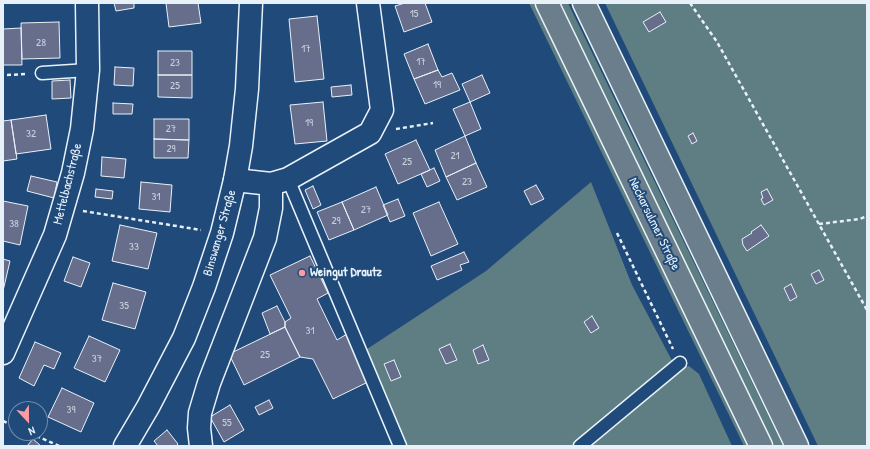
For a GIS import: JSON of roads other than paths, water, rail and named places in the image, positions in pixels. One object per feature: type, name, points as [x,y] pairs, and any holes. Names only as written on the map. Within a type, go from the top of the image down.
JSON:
[{"type":"main road","name":"Neckarsulmer Straße","points":[[547,3],[761,446]]},
{"type":"main road","points":[[584,3],[797,446]]},
{"type":"street","name":"Mettelbachstraße","points":[[3,354],[55,235],[73,173],[82,129],[88,70],[87,3]]},
{"type":"street","name":"Binswanger Straße","points":[[125,446],[148,407],[184,338],[204,287],[222,233],[235,180],[241,146],[247,89],[251,3]]},
{"type":"street","points":[[235,180],[280,181],[370,133],[382,110],[368,3]]},
{"type":"street","points":[[200,446],[200,413],[209,383],[265,238],[271,208],[280,181]]},
{"type":"lane","points":[[42,73],[88,70]]},
{"type":"lane","points":[[280,181],[400,446]]},
{"type":"lane","points":[[580,446],[680,363]]},
{"type":"place","name":"Weingut Drautz","points":[[302,273]]}]
